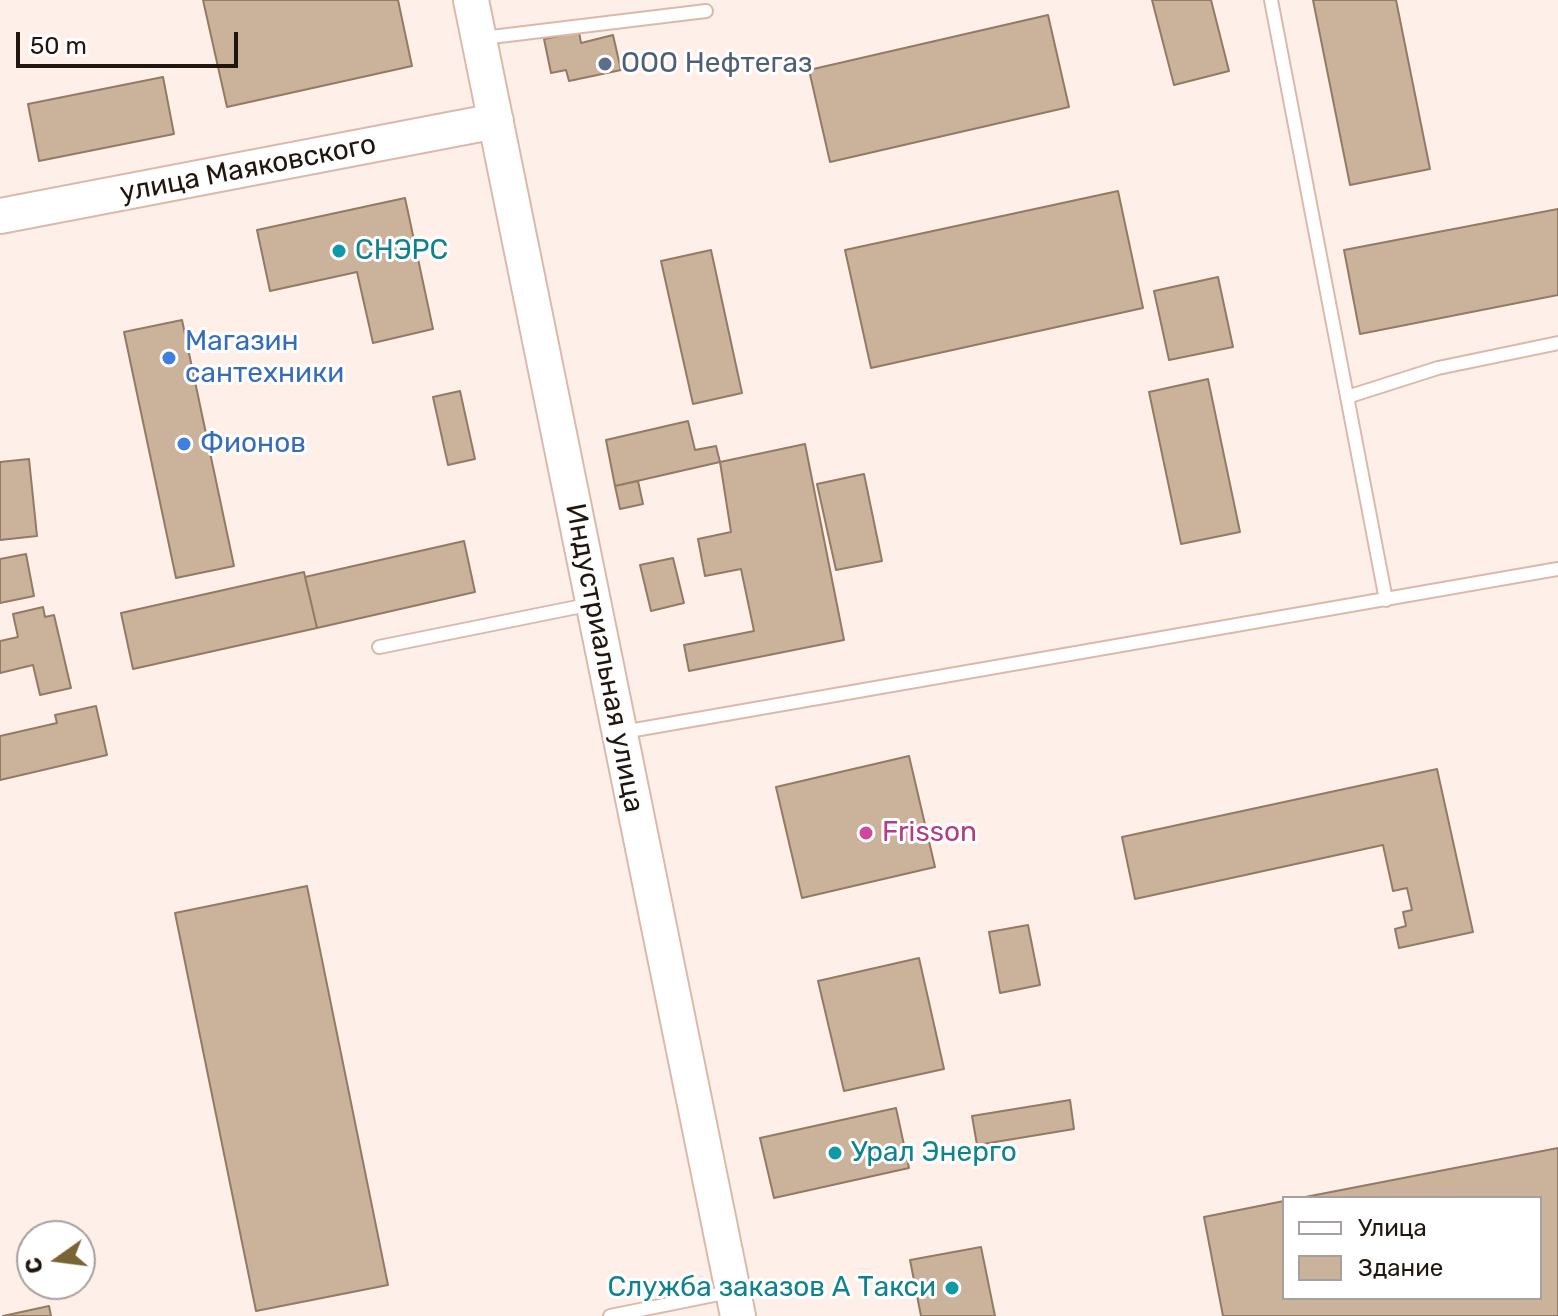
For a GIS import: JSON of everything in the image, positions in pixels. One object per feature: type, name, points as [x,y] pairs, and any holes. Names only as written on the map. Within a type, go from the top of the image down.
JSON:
[{"type":"street","name":"Индустриальная улица","points":[[471,0],[735,1304]]},
{"type":"street","name":"улица Маяковского","points":[[0,216],[496,121]]},
{"type":"lane","points":[[1271,0],[1386,600]]},
{"type":"lane","points":[[479,39],[706,11]]},
{"type":"lane","points":[[1347,397],[1438,368],[1558,343]]},
{"type":"lane","points":[[619,733],[1558,569]]},
{"type":"lane","points":[[379,647],[593,604]]},
{"type":"lane","points":[[610,1316],[735,1304]]},
{"type":"building","points":[[203,0],[398,0],[412,66],[227,107]]},
{"type":"building","points":[[1152,0],[1211,0],[1229,71],[1174,85]]},
{"type":"building","points":[[1313,0],[1396,0],[1430,169],[1350,185]]},
{"type":"building","points":[[1048,15],[1069,107],[830,162],[809,70]]},
{"type":"building","points":[[579,32],[581,43],[613,35],[621,70],[569,81],[566,70],[551,73],[544,39]]},
{"type":"building","points":[[163,77],[174,134],[39,161],[28,104]]},
{"type":"building","points":[[1118,191],[1143,308],[871,368],[845,250]]},
{"type":"building","name":"СНЭРС","points":[[405,198],[433,329],[373,343],[357,272],[270,291],[257,230]]},
{"type":"building","points":[[1558,209],[1558,295],[1360,334],[1344,250]]},
{"type":"building","points":[[711,250],[742,393],[693,404],[661,261]]},
{"type":"building","points":[[1218,277],[1233,347],[1169,360],[1154,291]]},
{"type":"building","points":[[182,320],[234,566],[176,578],[124,332]]},
{"type":"building","points":[[1208,379],[1240,532],[1181,544],[1149,392]]},
{"type":"building","points":[[460,391],[475,459],[448,465],[433,397]]},
{"type":"building","points":[[688,421],[695,450],[716,446],[720,462],[615,486],[606,440]]},
{"type":"building","points":[[805,444],[844,640],[689,671],[684,645],[754,631],[741,569],[705,576],[698,539],[731,532],[720,462]]},
{"type":"building","points":[[29,459],[37,536],[0,540],[0,462]]},
{"type":"building","points":[[864,474],[882,561],[836,570],[817,484]]},
{"type":"building","points":[[638,481],[643,504],[620,509],[615,486]]},
{"type":"building","points":[[464,541],[475,592],[317,628],[305,577]]},
{"type":"building","points":[[26,554],[34,596],[0,603],[0,559]]},
{"type":"building","points":[[673,558],[684,603],[651,611],[640,565]]},
{"type":"building","points":[[304,572],[317,628],[133,669],[121,613]]},
{"type":"building","points":[[43,607],[45,617],[54,615],[71,688],[40,695],[33,665],[0,673],[0,641],[18,637],[13,614]]},
{"type":"building","points":[[96,706],[107,755],[0,780],[0,736],[57,723],[55,715]]},
{"type":"building","points":[[909,756],[935,867],[802,898],[776,787]]},
{"type":"building","points":[[1437,769],[1473,932],[1399,948],[1395,929],[1406,926],[1403,912],[1412,910],[1407,888],[1393,891],[1383,845],[1135,899],[1122,837]]},
{"type":"building","points":[[307,886],[388,1285],[256,1311],[175,913]]},
{"type":"building","points":[[1028,925],[1040,985],[1000,993],[989,932]]},
{"type":"building","points":[[919,958],[944,1069],[844,1091],[818,981]]},
{"type":"building","points":[[1070,1100],[1074,1129],[977,1145],[972,1116]]},
{"type":"building","name":"Урал Энерго","points":[[896,1108],[909,1168],[774,1198],[760,1138]]},
{"type":"building","points":[[1558,1148],[1558,1316],[1223,1316],[1204,1217],[1282,1201],[1282,1300],[1542,1300],[1542,1196],[1310,1196]]},
{"type":"building","name":"Служба заказов А Такси","points":[[981,1247],[995,1316],[921,1316],[910,1260]]},
{"type":"building","points":[[49,1306],[51,1316],[3,1316]]},
{"type":"place","name":"ООО Нефтегаз","points":[[605,64]]},
{"type":"place","name":"СНЭРС","points":[[339,251]]},
{"type":"place","name":"Магазин сантехники","points":[[169,358]]},
{"type":"place","name":"Фионов","points":[[184,444]]},
{"type":"place","name":"Frisson","points":[[866,833]]},
{"type":"place","name":"Урал Энерго","points":[[835,1153]]},
{"type":"place","name":"Служба заказов А Такси","points":[[952,1288]]}]
